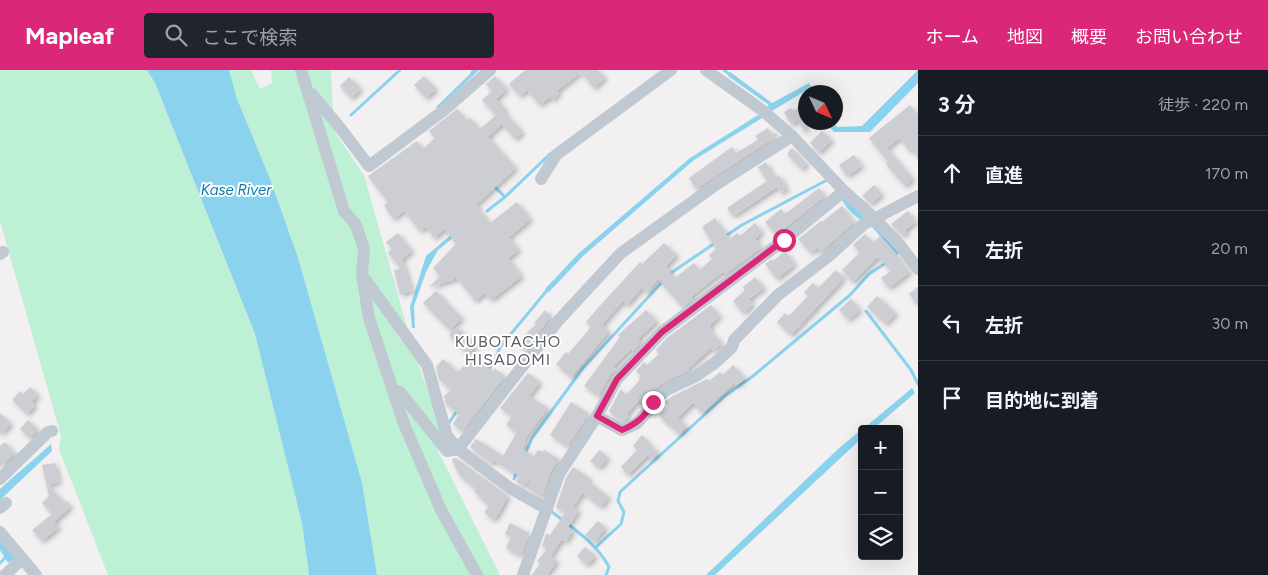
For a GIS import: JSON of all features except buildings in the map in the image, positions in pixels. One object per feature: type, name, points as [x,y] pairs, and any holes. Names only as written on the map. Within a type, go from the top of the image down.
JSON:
[{"type":"street","points":[[301,70],[344,210],[356,225],[364,249],[362,275],[369,318],[404,424],[429,484],[477,575]]},
{"type":"street","points":[[541,179],[556,155],[671,70]]},
{"type":"street","points":[[706,70],[722,74],[792,136],[840,194],[869,221],[900,245],[918,269]]},
{"type":"street","points":[[308,89],[369,166],[444,111],[488,71]]},
{"type":"street","points":[[394,390],[400,392],[447,451],[458,449],[557,322],[621,253],[717,184],[792,136]]},
{"type":"street","points":[[523,575],[559,474],[597,416],[617,379],[662,332],[784,240],[840,194]]},
{"type":"street","points":[[597,416],[622,430],[636,424],[648,411],[653,402],[666,390],[696,376],[716,362],[732,347],[734,340],[778,295],[829,256],[869,221],[918,196]]},
{"type":"street","points":[[362,275],[427,365],[447,436],[458,449],[510,488],[547,509]]},
{"type":"street","points":[[0,479],[48,432],[52,431]]},
{"type":"street","points":[[0,532],[36,575]]},
{"type":"street","points":[[5,575],[22,559]]},
{"type":"green space","points":[[0,70],[147,70],[155,83],[255,334],[302,523],[309,575],[108,575],[59,449],[61,436],[0,221]]},
{"type":"green space","points":[[229,70],[251,70],[260,89],[272,83],[271,70],[331,70],[334,131],[364,175],[413,349],[442,432],[434,443],[500,575],[356,575]]},
{"type":"water","name":"Kase River","points":[[147,70],[229,70],[237,99],[270,179],[298,258],[362,483],[377,575],[309,575],[302,523],[255,334],[155,83]]},
{"type":"water","points":[[472,70],[479,70],[438,109],[436,107]]},
{"type":"water","points":[[918,70],[918,83],[870,132],[834,132],[832,130],[843,130],[843,127],[862,126]]},
{"type":"water","points":[[730,72],[772,103],[798,89],[798,95],[772,111],[767,107],[769,105],[728,76]]},
{"type":"water","points":[[758,115],[762,118],[694,160],[583,256],[549,292],[545,289],[579,253],[690,158]]},
{"type":"water","points":[[835,188],[877,230],[852,213]]},
{"type":"water","points":[[452,234],[454,237],[438,250],[426,272],[414,306],[415,328],[412,328],[410,307],[426,256]]},
{"type":"water","points":[[912,388],[915,393],[878,425],[868,425]]},
{"type":"water","points":[[858,432],[858,442],[715,575],[706,575],[838,449]]},
{"type":"water","points":[[51,444],[52,451],[0,500],[0,489]]},
{"type":"water","points":[[0,540],[15,558],[8,563],[0,550]]},
{"type":"waterway","points":[[351,115],[400,70]]},
{"type":"waterway","points":[[724,70],[732,76]]},
{"type":"waterway","points":[[493,185],[505,197],[550,154]]},
{"type":"waterway","points":[[724,237],[742,225],[828,181]]},
{"type":"waterway","points":[[487,211],[505,197]]},
{"type":"waterway","points":[[875,228],[897,253],[894,257]]},
{"type":"waterway","points":[[668,275],[715,243]]},
{"type":"waterway","points":[[595,548],[621,524],[624,512],[618,501],[620,492],[726,395],[753,376],[850,295],[869,274],[887,262]]},
{"type":"waterway","points":[[525,454],[532,438],[583,368],[664,280]]},
{"type":"waterway","points":[[487,370],[494,363],[500,347],[549,288]]},
{"type":"waterway","points":[[866,311],[911,370],[918,384]]},
{"type":"waterway","points":[[449,423],[458,409]]},
{"type":"waterway","points":[[514,479],[517,471]]},
{"type":"waterway","points":[[552,512],[584,537],[598,551],[609,567],[606,575]]},
{"type":"waterway","points":[[0,563],[5,558]]},
{"type":"district","name":"KUBOTACHO HISADOMI","points":[[508,350]]},
{"type":"route","points":[[653,402],[648,411],[636,424],[622,430],[597,416],[617,379],[662,332],[784,240]]}]
